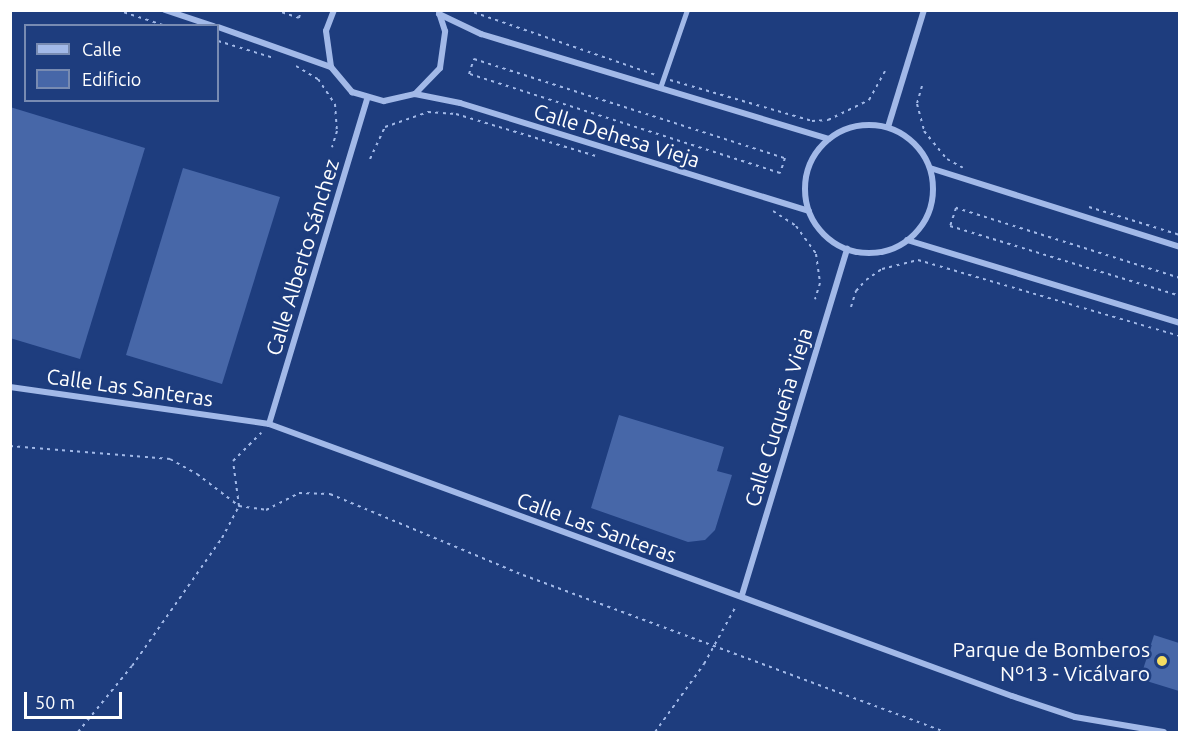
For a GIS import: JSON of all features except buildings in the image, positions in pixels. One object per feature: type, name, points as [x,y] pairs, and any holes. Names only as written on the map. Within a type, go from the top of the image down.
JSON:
[{"type":"street","points":[[165,10],[207,24]]},
{"type":"street","points":[[334,10],[326,31],[331,67],[346,86],[367,99],[392,101],[415,94],[440,68],[446,50],[438,12]]},
{"type":"street","points":[[888,127],[924,10]]},
{"type":"street","points":[[438,12],[481,34],[828,139]]},
{"type":"street","points":[[219,27],[331,67]]},
{"type":"street","name":"Calle Dehesa Vieja","points":[[415,94],[460,103],[809,211]]},
{"type":"street","name":"Calle Alberto Sánchez","points":[[269,424],[367,99]]},
{"type":"street","points":[[867,124],[888,127],[920,150],[930,168],[933,187],[930,207],[921,225],[907,240],[889,250],[868,253],[847,249],[817,227],[809,211],[804,192],[807,172],[828,139],[846,128],[867,124]]},
{"type":"street","points":[[930,168],[1179,247]]},
{"type":"street","points":[[907,240],[1179,323]]},
{"type":"street","name":"Calle Cuqueña Vieja","points":[[742,595],[847,249]]},
{"type":"street","name":"Calle Las Santeras","points":[[10,387],[269,424],[1075,717],[1164,732]]},
{"type":"lane","points":[[660,88],[687,10]]},
{"type":"path","points":[[117,10],[160,24]]},
{"type":"path","points":[[275,10],[299,18],[301,10]]},
{"type":"path","points":[[467,10],[663,78],[812,121],[828,120],[869,100],[885,70]]},
{"type":"path","points":[[219,41],[277,59]]},
{"type":"path","points":[[474,58],[785,158],[780,173],[469,75],[474,58]]},
{"type":"path","points":[[286,62],[318,79],[331,97],[337,119],[332,147]]},
{"type":"path","points":[[922,86],[917,104],[924,131],[947,159],[968,170]]},
{"type":"path","points":[[370,159],[385,127],[428,112],[456,114]]},
{"type":"path","points":[[768,208],[796,226],[816,254],[820,283],[815,299]]},
{"type":"path","points":[[1179,278],[956,208],[950,226],[1179,296]]},
{"type":"path","points":[[851,307],[856,291],[866,280],[882,269],[918,260],[1179,336]]},
{"type":"path","points":[[79,732],[176,604],[239,506],[233,461],[269,424]]},
{"type":"path","points":[[10,446],[170,459],[197,474],[239,506],[266,510],[299,493],[330,494],[420,535],[945,732]]},
{"type":"path","points":[[655,732],[714,647],[742,595]]},
{"type":"place","name":"Parque de Bomberos Nº13 - Vicálvaro","points":[[1162,661]]}]
